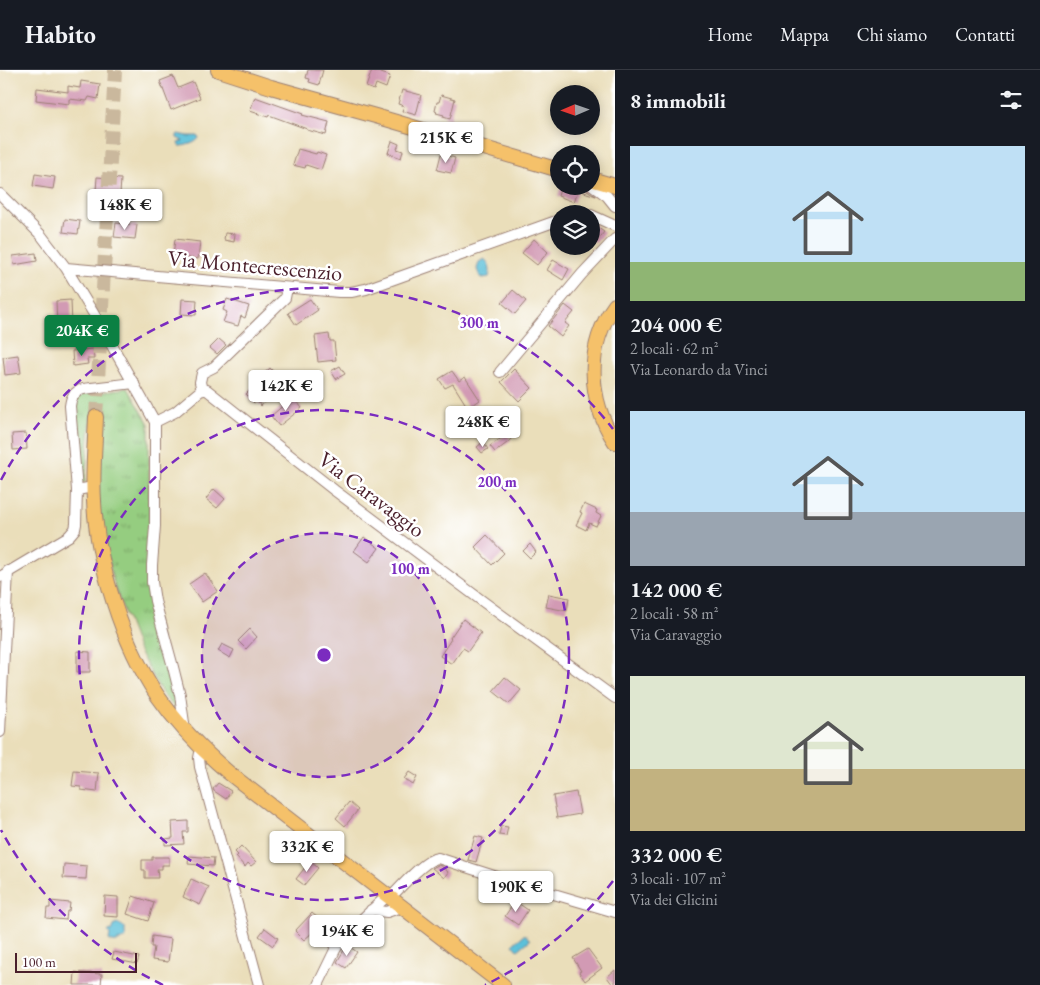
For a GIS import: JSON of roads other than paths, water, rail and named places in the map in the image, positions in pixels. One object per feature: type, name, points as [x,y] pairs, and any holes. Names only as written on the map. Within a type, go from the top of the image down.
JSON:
[{"type":"main road","points":[[218,70],[550,167]]},
{"type":"main road","points":[[600,182],[615,186]]},
{"type":"main road","points":[[615,305],[604,322],[600,334],[595,352],[593,372],[599,409],[615,442]]},
{"type":"main road","points":[[96,417],[93,487],[94,512],[109,588],[131,647],[151,686],[163,704],[201,748],[229,773],[503,985]]},
{"type":"street","points":[[600,191],[615,206]]},
{"type":"street","points":[[0,194],[41,236],[66,268],[155,422],[153,590],[176,676],[185,731]]},
{"type":"street","points":[[600,219],[615,226]]},
{"type":"street","name":"Via Montecrescenzio","points":[[66,268],[287,288],[339,292],[358,291],[550,223]]},
{"type":"street","points":[[500,372],[582,274],[615,239]]},
{"type":"street","points":[[155,422],[174,412],[202,390],[200,382],[202,373],[214,367],[285,298],[287,288]]},
{"type":"street","points":[[0,732],[4,574],[64,540],[73,532],[77,520],[77,490],[70,406],[72,396],[88,388],[134,383]]},
{"type":"street","name":"Via Caravaggio","points":[[202,390],[209,392],[334,490],[615,698]]},
{"type":"street","points":[[77,490],[93,487]]},
{"type":"street","points":[[201,748],[200,767],[259,985]]},
{"type":"street","points":[[318,985],[335,950],[350,930],[430,860],[438,858],[615,912]]},
{"type":"street","points":[[371,910],[387,912],[402,907]]},
{"type":"water","points":[[178,134],[198,136],[199,138],[190,144],[179,146],[178,143],[183,141],[177,138]]},
{"type":"water","points":[[484,259],[490,267],[490,272],[489,277],[483,278],[480,277],[477,269],[479,262]]},
{"type":"water","points":[[117,924],[125,928],[126,937],[118,942],[113,942],[109,940],[110,934],[108,932],[112,931]]},
{"type":"water","points":[[525,934],[530,940],[518,950],[513,944]]},
{"type":"tunnel","points":[[96,417],[115,70]]}]
